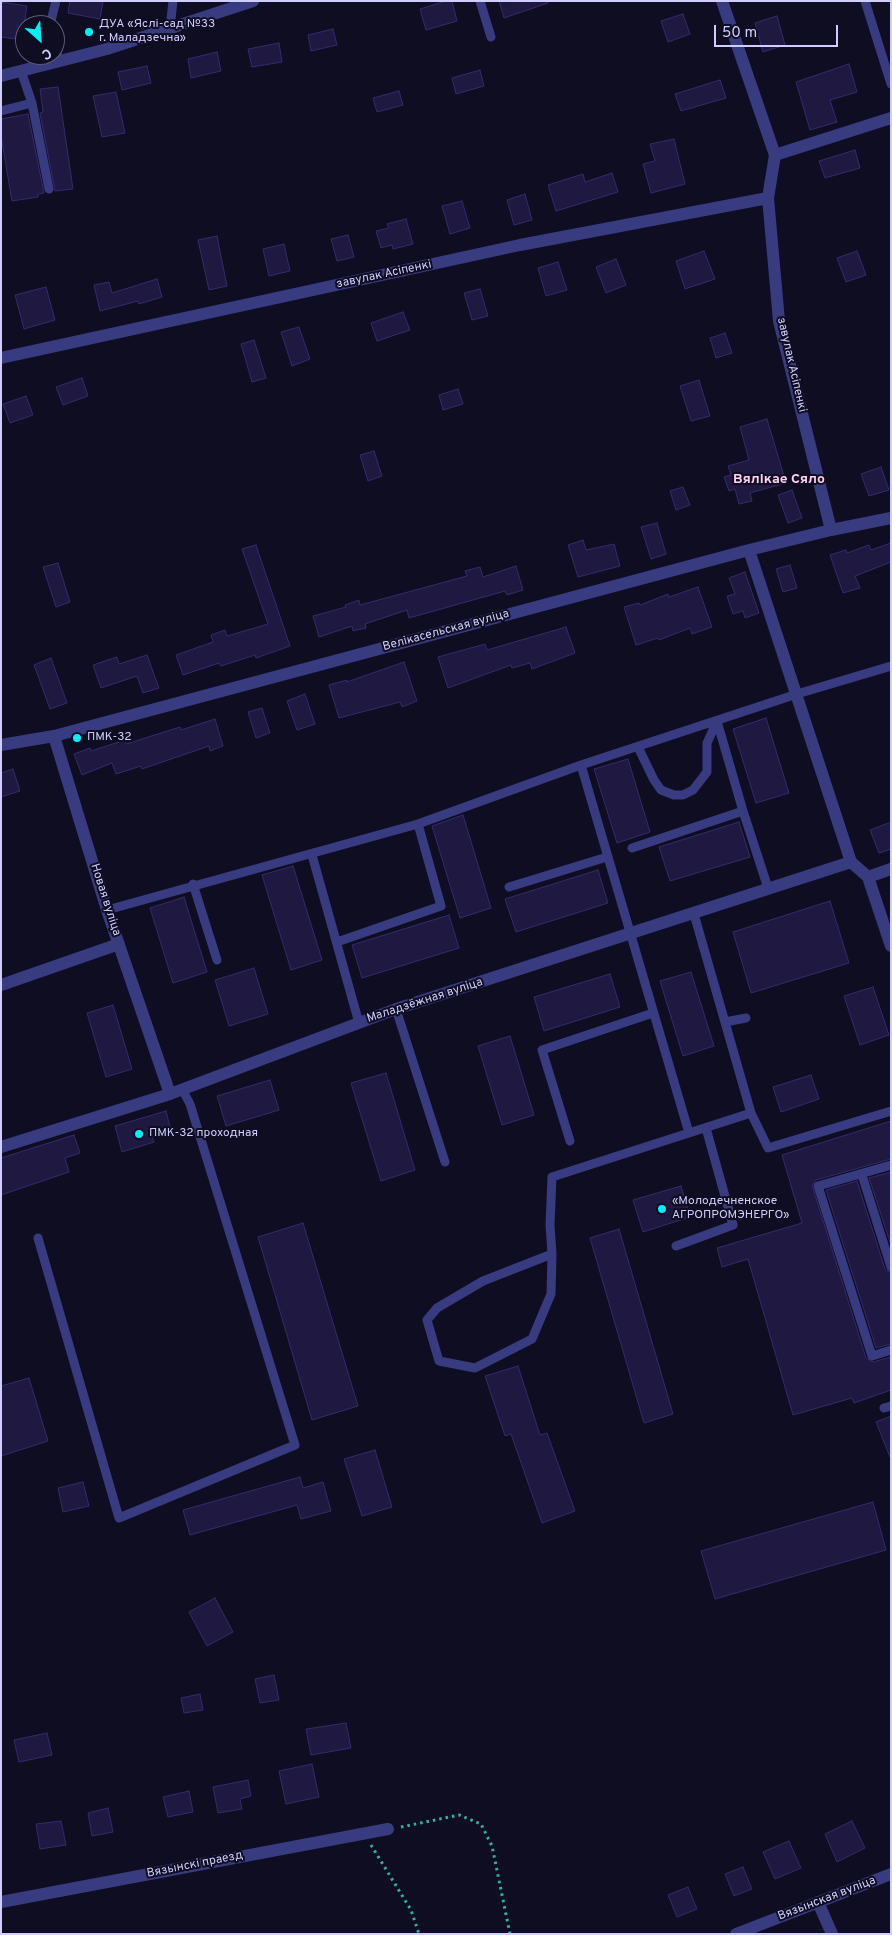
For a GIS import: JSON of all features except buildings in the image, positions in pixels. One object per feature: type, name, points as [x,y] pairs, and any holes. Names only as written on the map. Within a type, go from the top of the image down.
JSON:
[{"type":"street","points":[[65,60],[108,49],[253,1]]},
{"type":"street","name":"завулак Асіпенкі","points":[[722,1],[775,156],[768,198],[779,321],[831,530]]},
{"type":"street","points":[[9,73],[42,65]]},
{"type":"street","points":[[775,156],[891,118]]},
{"type":"street","name":"завулак Асіпенкі","points":[[1,358],[520,245],[768,198]]},
{"type":"street","name":"Велікасельская вуліца","points":[[1,745],[54,736],[749,550],[891,518]]},
{"type":"street","points":[[749,550],[851,862],[868,878],[891,946]]},
{"type":"street","name":"Новая вуліца","points":[[1,985],[119,944],[54,736]]},
{"type":"street","name":"Маладзёжная вуліца","points":[[1,1147],[170,1094],[396,1009],[851,862]]},
{"type":"street","points":[[868,878],[891,869]]},
{"type":"street","points":[[119,944],[170,1094]]},
{"type":"street","name":"Вязынскі праезд","points":[[1,1902],[388,1829]]},
{"type":"street","name":"Вязынская вуліца","points":[[736,1934],[891,1874]]},
{"type":"street","points":[[818,1902],[832,1934]]},
{"type":"lane","points":[[52,15],[56,1]]},
{"type":"lane","points":[[170,28],[173,1]]},
{"type":"lane","points":[[480,1],[491,37]]},
{"type":"lane","points":[[865,1],[891,84]]},
{"type":"lane","points":[[9,73],[32,102],[49,189]]},
{"type":"lane","points":[[1,111],[32,102]]},
{"type":"lane","points":[[107,910],[193,884],[312,855],[418,824],[581,765],[797,694],[891,666]]},
{"type":"lane","points":[[638,746],[654,780],[661,790],[674,795],[684,795],[697,786],[707,772],[707,743],[717,721]]},
{"type":"lane","points":[[717,721],[768,888]]},
{"type":"lane","points":[[581,765],[689,1133]]},
{"type":"lane","points":[[632,848],[743,811]]},
{"type":"lane","points":[[337,942],[441,906],[418,824]]},
{"type":"lane","points":[[312,855],[359,1022]]},
{"type":"lane","points":[[509,887],[607,857]]},
{"type":"lane","points":[[193,884],[217,960]]},
{"type":"lane","points":[[694,914],[751,1113],[768,1148],[891,1111]]},
{"type":"lane","points":[[396,1009],[445,1162]]},
{"type":"lane","points":[[570,1141],[542,1050],[653,1013]]},
{"type":"lane","points":[[725,1022],[746,1018]]},
{"type":"lane","points":[[38,1238],[119,1518],[295,1445],[190,1104],[182,1089]]},
{"type":"lane","points":[[552,1254],[483,1281],[437,1308],[427,1320],[439,1361],[475,1368],[532,1339],[551,1294],[552,1254],[550,1225],[552,1177],[751,1113]]},
{"type":"lane","points":[[676,1246],[733,1225],[706,1128]]},
{"type":"lane","points":[[891,1165],[818,1186],[872,1356],[891,1350]]},
{"type":"lane","points":[[862,1174],[891,1267]]},
{"type":"path","points":[[388,1829],[459,1815],[481,1824],[492,1846],[510,1934]]},
{"type":"path","points":[[364,1834],[411,1910],[419,1934]]},
{"type":"place","name":"ДУА «Яслі-сад №33 г. Маладзечна»","points":[[89,32]]},
{"type":"place","name":"ПМК-32","points":[[77,738]]},
{"type":"place","name":"ПМК-32 проходная","points":[[139,1134]]},
{"type":"place","name":"«Молодечненское АГРОПРОМЭНЕРГО»","points":[[662,1209]]},
{"type":"district","name":"Вялікае Сяло","points":[[779,480]]}]
